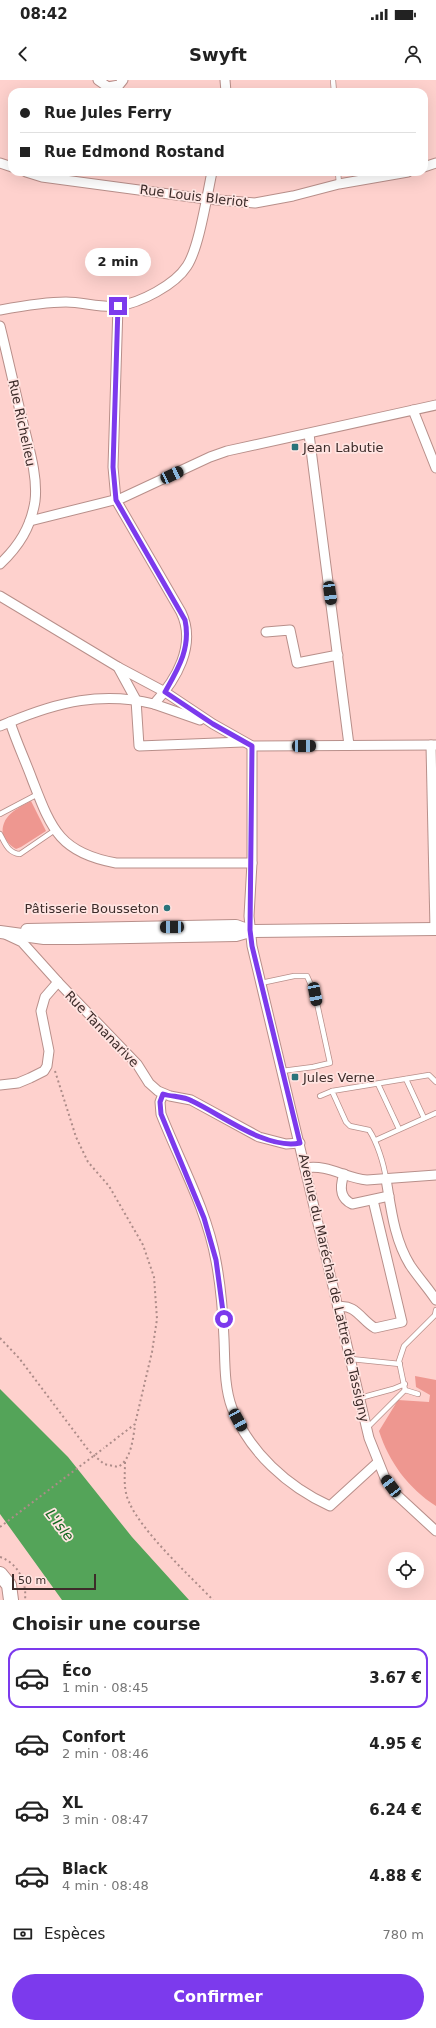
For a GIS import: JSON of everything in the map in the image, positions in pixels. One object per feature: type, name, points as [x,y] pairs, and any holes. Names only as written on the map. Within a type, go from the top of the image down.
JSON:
[{"type":"main road","points":[[0,932],[40,929],[236,926],[250,930],[435,929]]},
{"type":"main road","points":[[0,1574],[9,1584],[12,1599]]},
{"type":"street","points":[[98,80],[108,87],[119,85],[124,80]]},
{"type":"street","name":"Rue Louis Bleriot","points":[[39,176],[206,199],[255,203],[293,196],[339,184],[385,176]]},
{"type":"street","points":[[0,310],[44,302],[68,302],[118,306],[146,297],[162,288],[175,279],[187,266],[194,252],[211,176]]},
{"type":"street","points":[[118,306],[113,467],[116,500],[185,620],[188,632],[186,647],[180,666],[165,692],[154,704]]},
{"type":"street","name":"Rue Richelieu","points":[[0,326],[1,336],[28,445],[34,483],[35,501],[25,535],[14,551],[0,564]]},
{"type":"street","points":[[30,521],[116,500],[221,453],[436,405]]},
{"type":"street","points":[[413,410],[436,468]]},
{"type":"street","points":[[309,434],[349,745]]},
{"type":"street","points":[[0,596],[118,667],[165,692],[213,724],[247,744]]},
{"type":"street","points":[[266,632],[290,630],[297,663],[338,655]]},
{"type":"street","points":[[118,667],[136,700],[139,746],[247,744],[434,745],[435,929]]},
{"type":"street","points":[[0,726],[43,708],[79,700],[111,697],[154,704],[213,724]]},
{"type":"street","points":[[10,722],[46,817],[60,837],[77,850],[95,859],[116,862],[252,863]]},
{"type":"street","name":"Avenue du Maréchal de Lattre de Tassigny","points":[[247,744],[252,863],[250,930],[261,983],[350,1359],[377,1463],[397,1495],[436,1531]]},
{"type":"street","name":"Rue Tananarive","points":[[0,932],[22,942],[58,982],[138,1064],[154,1088],[163,1094]]},
{"type":"street","points":[[0,1085],[18,1082],[44,1072],[49,1062],[49,1050],[41,1011],[45,997],[58,982]]},
{"type":"street","points":[[300,1143],[286,1144],[259,1137],[191,1100],[163,1094],[160,1102],[161,1114],[204,1218],[216,1260],[224,1319],[226,1375],[232,1408],[252,1444],[280,1475],[318,1500],[330,1506],[377,1463]]},
{"type":"street","points":[[305,1168],[325,1167],[362,1180],[436,1174]]},
{"type":"street","points":[[344,1174],[340,1186],[341,1192],[347,1202],[359,1204],[389,1196]]},
{"type":"street","points":[[386,1179],[396,1232],[402,1247],[410,1264],[436,1300]]},
{"type":"street","points":[[338,1307],[344,1306],[353,1308],[375,1328],[402,1322],[373,1200]]},
{"type":"lane","points":[[338,176],[339,184]]},
{"type":"lane","points":[[0,814],[38,794]]},
{"type":"lane","points":[[0,834],[8,849],[14,853],[20,854],[55,830]]},
{"type":"lane","points":[[261,983],[294,976],[307,976],[315,994],[330,1063],[282,1071]]},
{"type":"lane","points":[[320,1096],[332,1091],[429,1075],[436,1082]]},
{"type":"lane","points":[[406,1079],[424,1118]]},
{"type":"lane","points":[[378,1084],[399,1130]]},
{"type":"lane","points":[[332,1091],[346,1122],[350,1126],[369,1130],[376,1140],[375,1146],[383,1164],[386,1179]]},
{"type":"lane","points":[[376,1140],[436,1113]]},
{"type":"lane","points":[[406,1390],[399,1361],[404,1346],[435,1315],[436,1310]]},
{"type":"lane","points":[[413,1336],[436,1319]]},
{"type":"lane","points":[[350,1359],[400,1364]]},
{"type":"lane","points":[[360,1398],[393,1389],[404,1384]]},
{"type":"lane","points":[[406,1390],[418,1394]]},
{"type":"lane","points":[[367,1429],[406,1390]]},
{"type":"path","points":[[49,1062],[54,1067],[73,1126],[88,1162],[109,1186],[143,1245],[154,1277],[157,1319],[152,1352],[132,1443],[125,1461],[124,1484],[129,1501],[136,1514],[154,1537],[213,1600]]},
{"type":"path","points":[[0,1338],[19,1358],[89,1451],[104,1464],[110,1467],[118,1467],[125,1461]]},
{"type":"path","points":[[0,1527],[135,1424]]},
{"type":"shaded area","points":[[31,801],[46,831],[16,849],[3,835],[4,823],[11,814]]},
{"type":"shaded area","points":[[415,1376],[436,1380],[436,1506],[408,1483],[394,1464],[379,1431],[398,1400],[429,1402],[430,1395],[416,1387]]},
{"type":"water","name":"L'Isle","points":[[0,1389],[68,1457],[132,1537],[189,1600],[62,1600],[0,1514]]},
{"type":"place","name":"Jean Labutie","points":[[295,447]]},
{"type":"place","name":"Pâtisserie Bousseton","points":[[167,908]]},
{"type":"place","name":"Jules Verne","points":[[295,1077]]},
{"type":"route","points":[[118,306],[113,467],[116,500],[185,620],[188,632],[186,647],[180,666],[165,692],[213,724],[252,746],[252,863],[249,916],[250,930],[252,946],[300,1143],[286,1144],[259,1137],[191,1100],[163,1094],[160,1102],[161,1114],[204,1218],[216,1260],[224,1319]]}]
